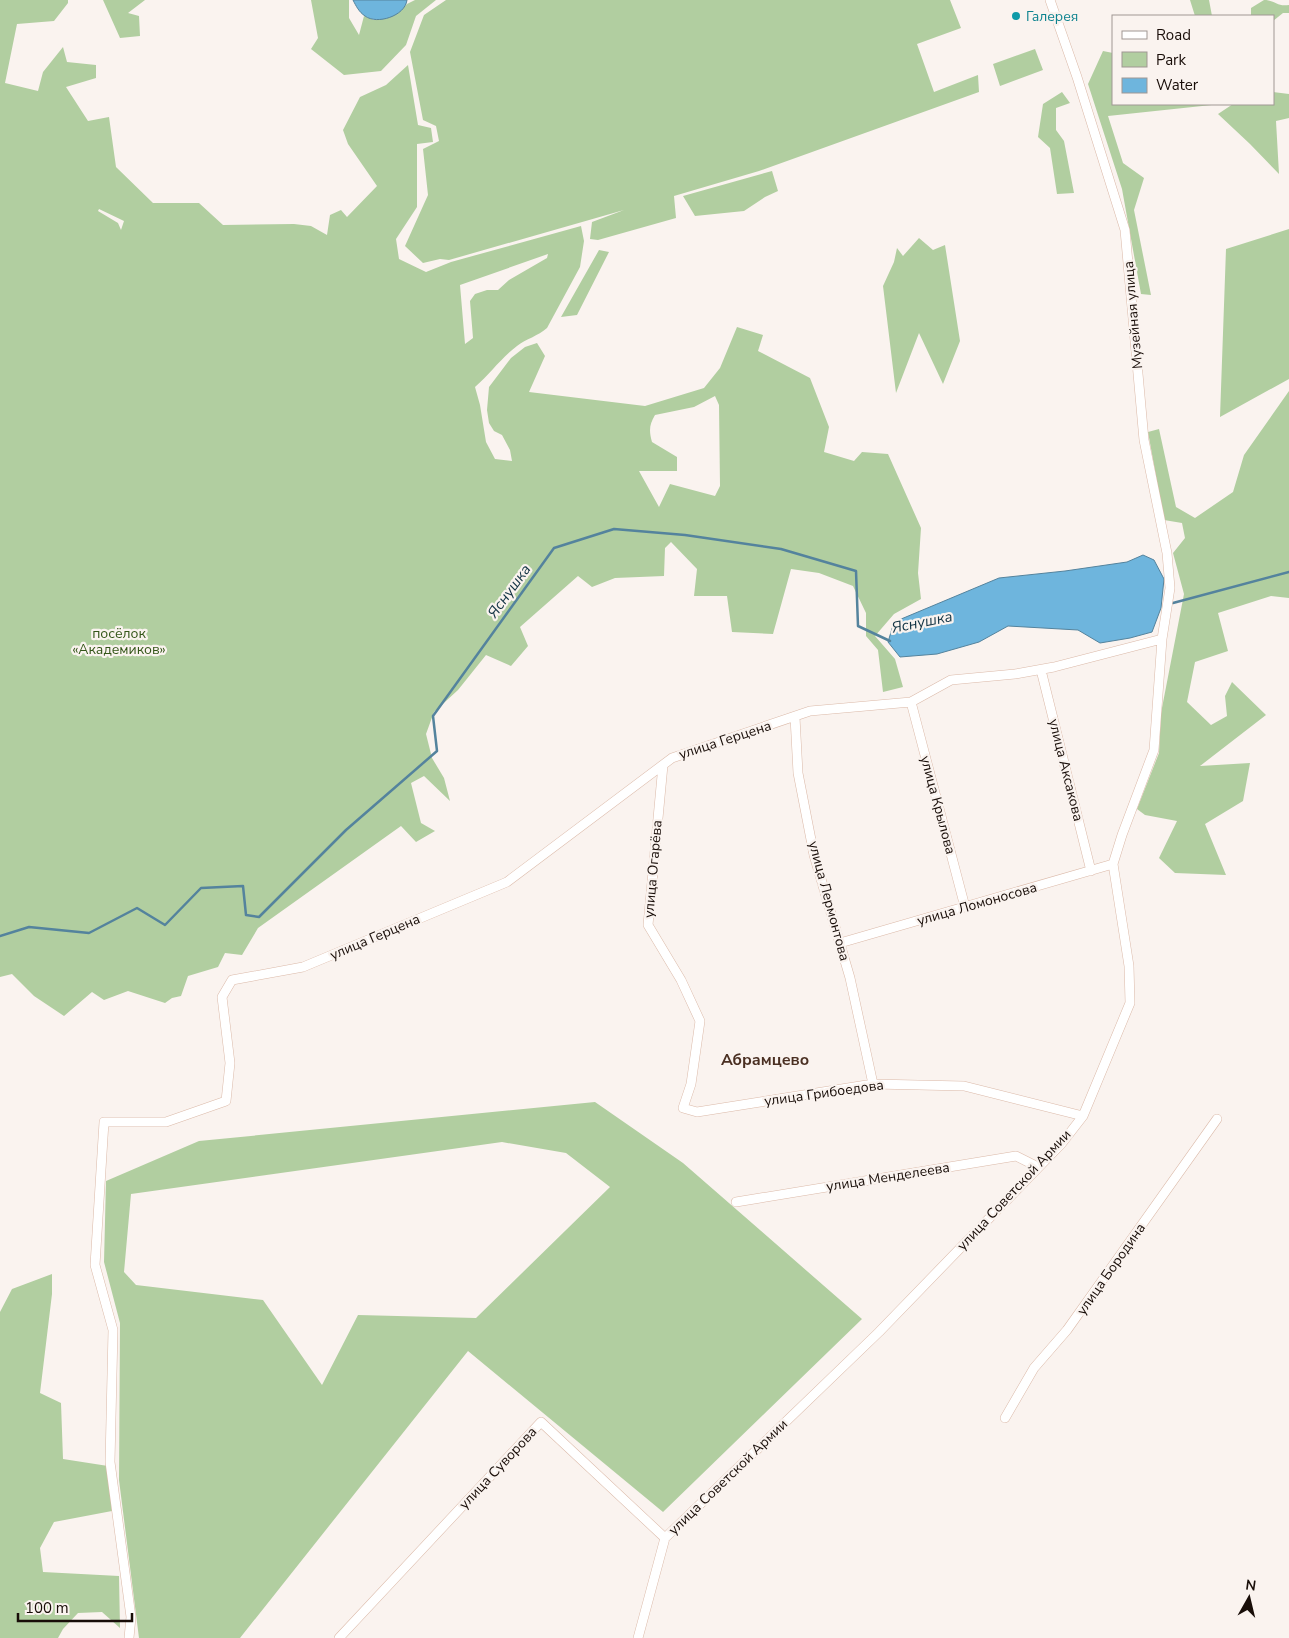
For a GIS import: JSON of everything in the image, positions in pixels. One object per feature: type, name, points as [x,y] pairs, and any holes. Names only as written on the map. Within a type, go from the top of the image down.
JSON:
[{"type":"street","name":"Музейная улица","points":[[1050,0],[1077,77],[1125,230],[1144,440],[1167,553],[1170,588],[1162,639]]},
{"type":"street","name":"улица Герцена","points":[[129,1638],[131,1617],[110,1462],[114,1330],[95,1265],[104,1122],[166,1122],[226,1101],[230,1064],[222,997],[232,980],[303,967],[507,882],[672,758],[810,711],[911,702],[952,680],[1041,670],[1162,639]]},
{"type":"street","name":"улица Советской Армии","points":[[638,1638],[665,1538],[879,1332],[1062,1143],[1083,1116],[1130,1003],[1129,966],[1113,864],[1154,750],[1162,639]]},
{"type":"street","name":"улица Аксакова","points":[[1041,670],[1091,871]]},
{"type":"street","name":"улица Крылова","points":[[911,702],[965,907]]},
{"type":"street","name":"улица Лермонтова","points":[[795,717],[798,773],[814,855],[850,978],[873,1084]]},
{"type":"street","name":"улица Огарёва","points":[[663,765],[648,925],[681,980],[700,1021],[690,1084],[683,1108]]},
{"type":"street","name":"улица Ломоносова","points":[[840,943],[1113,864]]},
{"type":"street","name":"улица Грибоедова","points":[[683,1108],[697,1112],[873,1084],[964,1086],[1083,1116]]},
{"type":"street","name":"улица Бородина","points":[[1004,1418],[1034,1368],[1067,1330],[1217,1119]]},
{"type":"street","name":"улица Менделеева","points":[[736,1202],[1016,1156],[1038,1167]]},
{"type":"street","name":"улица Суворова","points":[[340,1638],[541,1422],[665,1538]]},
{"type":"green space","name":"посёлок «Академиков»","points":[[0,0],[68,0],[68,3],[54,21],[17,24],[5,83],[38,91],[43,72],[63,47],[67,62],[96,65],[96,78],[66,87],[88,121],[109,117],[116,167],[153,203],[199,203],[223,225],[294,224],[311,226],[327,235],[330,215],[341,210],[347,217],[377,186],[348,144],[343,130],[360,97],[386,85],[408,65],[418,125],[431,128],[433,142],[417,144],[417,207],[396,239],[399,259],[426,272],[451,262],[581,226],[584,241],[580,267],[547,328],[511,351],[475,387],[486,442],[495,459],[512,461],[510,450],[502,435],[494,431],[489,423],[487,410],[489,387],[511,358],[525,347],[537,343],[545,356],[529,392],[645,406],[704,388],[720,368],[737,327],[763,335],[758,351],[810,378],[829,427],[824,452],[854,461],[862,452],[888,454],[921,528],[918,573],[921,599],[894,614],[875,636],[895,659],[903,687],[883,692],[878,650],[866,636],[866,613],[853,586],[819,573],[791,569],[773,634],[732,632],[727,596],[694,596],[697,569],[671,542],[665,548],[664,576],[615,578],[592,587],[578,576],[520,627],[528,646],[511,666],[486,655],[458,690],[434,712],[426,734],[432,758],[444,778],[450,801],[424,776],[411,783],[421,823],[435,831],[416,842],[401,826],[258,928],[242,955],[225,953],[218,967],[188,976],[181,996],[172,998],[165,1003],[128,991],[104,1000],[92,992],[64,1016],[34,996],[12,974],[0,977]],"holes":[[[99,209],[124,221],[121,230],[118,223],[98,211]],[[548,254],[547,258],[509,280],[498,290],[487,290],[475,294],[470,301],[473,338],[465,344],[460,285]],[[715,396],[719,405],[720,486],[715,496],[670,484],[659,507],[639,471],[677,471],[677,457],[652,442],[650,431],[652,422],[655,415],[694,407]]]},
{"type":"green space","points":[[103,0],[145,0],[128,13],[139,16],[140,36],[120,38]]},
{"type":"green space","points":[[311,0],[349,0],[349,18],[359,35],[364,16],[374,20],[398,13],[407,4],[415,0],[436,0],[416,16],[406,45],[381,71],[344,75],[311,49],[318,38]]},
{"type":"green space","points":[[446,0],[950,0],[961,28],[917,44],[934,92],[978,75],[979,92],[759,171],[674,196],[676,218],[598,240],[590,239],[592,222],[624,210],[449,260],[440,259],[423,263],[405,246],[428,195],[423,149],[439,141],[436,126],[423,120],[410,52],[424,15]]},
{"type":"green space","points":[[1190,0],[1209,0],[1212,15],[1195,15]]},
{"type":"green space","points":[[1264,0],[1281,5],[1289,5],[1289,13],[1283,13],[1274,20],[1274,15],[1251,15],[1251,8]]},
{"type":"green space","points":[[1035,49],[1043,70],[1000,86],[993,64]]},
{"type":"green space","points":[[1103,51],[1112,53],[1112,105],[1212,105],[1108,116],[1123,163],[1144,178],[1134,210],[1151,295],[1141,294],[1122,189],[1088,84]]},
{"type":"green space","points":[[1062,92],[1070,103],[1056,108],[1056,130],[1064,141],[1074,193],[1057,194],[1050,148],[1038,137],[1043,104]]},
{"type":"green space","points":[[1274,92],[1289,94],[1289,118],[1276,121],[1279,174],[1250,144],[1218,114],[1232,105],[1274,105]]},
{"type":"green space","points":[[772,171],[778,191],[744,211],[695,216],[683,196]]},
{"type":"green space","points":[[1289,229],[1289,379],[1220,417],[1226,249]]},
{"type":"green space","points":[[919,238],[933,250],[945,245],[960,341],[943,384],[919,333],[896,393],[883,286],[894,262],[897,248],[903,256]]},
{"type":"green space","points":[[599,250],[609,252],[577,315],[561,317]]},
{"type":"green space","points":[[1289,391],[1289,598],[1271,596],[1218,613],[1228,651],[1195,662],[1187,702],[1211,725],[1227,716],[1225,696],[1232,682],[1266,715],[1200,766],[1250,763],[1243,801],[1205,824],[1226,875],[1175,873],[1159,858],[1177,821],[1145,815],[1137,809],[1159,753],[1161,713],[1184,594],[1173,553],[1185,538],[1182,523],[1164,520],[1148,432],[1159,429],[1176,507],[1195,518],[1233,492],[1244,455]]},
{"type":"green space","points":[[595,1102],[683,1163],[862,1319],[663,1512],[468,1351],[240,1638],[139,1638],[119,1480],[120,1323],[104,1262],[106,1181],[199,1141]],"holes":[[[502,1142],[566,1153],[610,1187],[476,1318],[358,1315],[322,1385],[263,1300],[136,1285],[124,1272],[131,1194]]]},
{"type":"green space","points":[[52,1274],[52,1294],[40,1393],[61,1403],[63,1459],[108,1466],[112,1511],[54,1522],[40,1548],[43,1572],[119,1576],[120,1628],[102,1612],[78,1613],[63,1629],[58,1638],[0,1638],[0,1312],[12,1289]]},
{"type":"water","points":[[353,0],[407,0],[401,11],[390,17],[376,20],[370,19],[363,14]]},
{"type":"water","points":[[1143,555],[1154,560],[1164,579],[1161,608],[1152,632],[1100,643],[1078,630],[1008,626],[979,642],[937,654],[900,657],[888,642],[894,622],[999,578],[1127,562]]},
{"type":"waterway","name":"Яснушка","points":[[0,936],[29,927],[89,933],[137,908],[165,925],[201,888],[243,886],[246,915],[259,917],[346,830],[437,751],[433,716],[554,548],[614,529],[685,535],[781,549],[856,571],[858,626],[890,641]]},
{"type":"waterway","name":"Яснушка","points":[[1173,603],[1289,572]]},
{"type":"place","name":"Галерея","points":[[1016,16]]},
{"type":"district","name":"Абрамцево","points":[[765,1060]]}]
